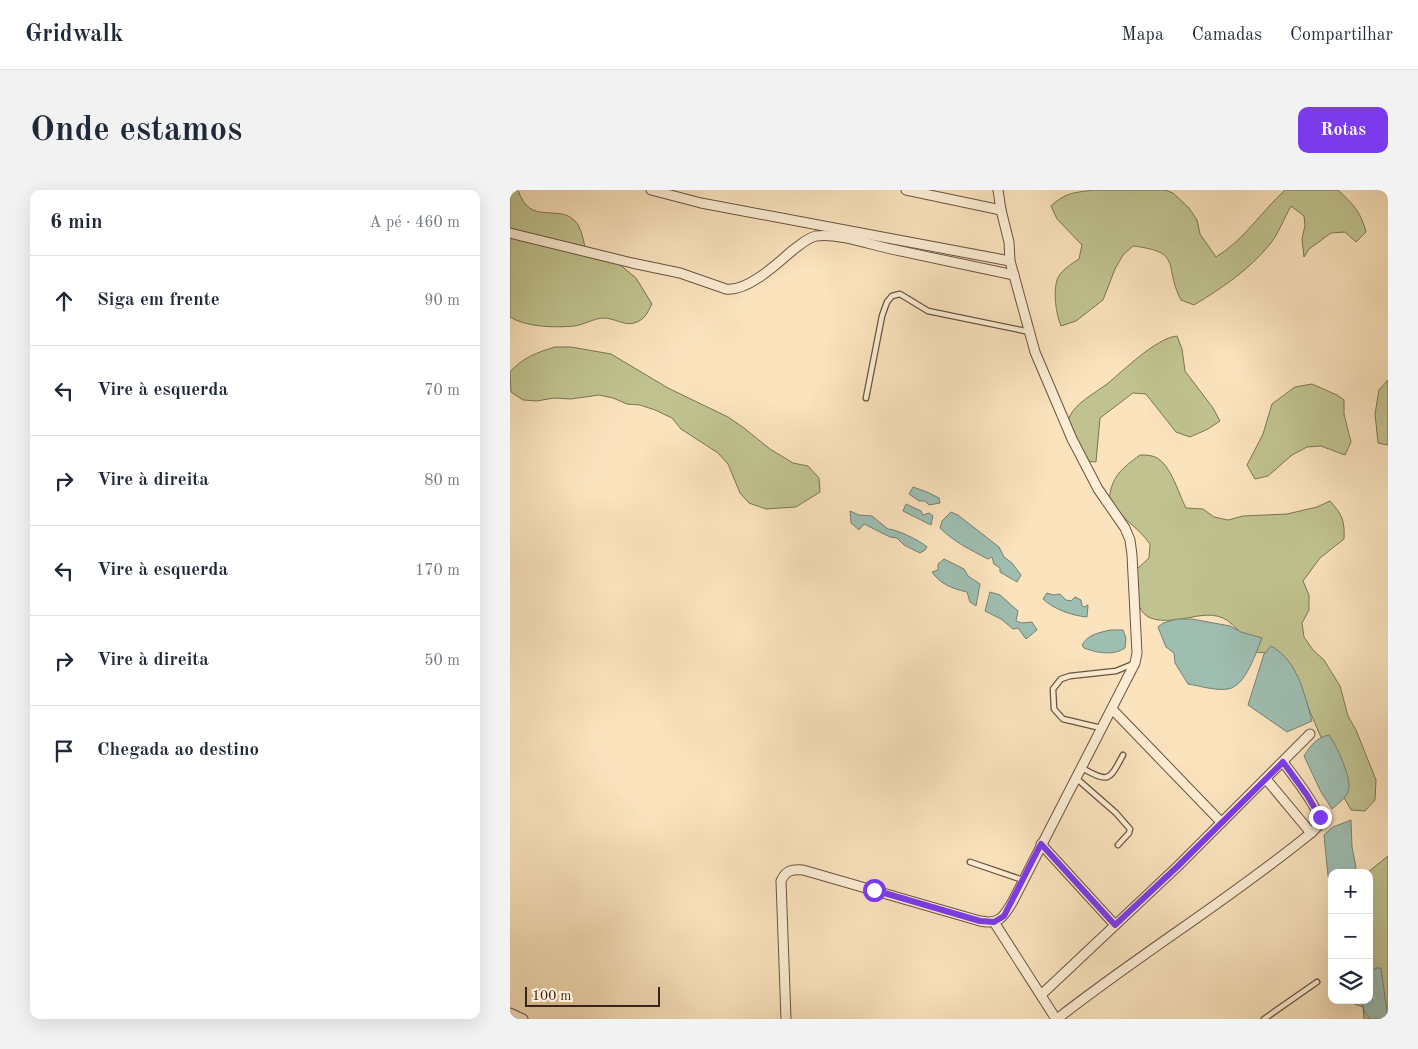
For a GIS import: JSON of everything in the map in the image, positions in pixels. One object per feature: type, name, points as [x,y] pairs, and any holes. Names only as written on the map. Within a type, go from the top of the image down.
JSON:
[{"type":"street","points":[[651,190],[701,203],[1010,261]]},
{"type":"street","points":[[906,190],[1001,210]]},
{"type":"street","points":[[786,1019],[781,881],[786,872],[792,869],[803,870],[980,921],[994,922],[1004,916],[1135,663],[1137,653],[1130,540],[1125,528],[1098,489],[1072,439],[1036,352],[1010,261],[1009,242],[998,190]]},
{"type":"street","points":[[510,233],[680,273],[734,290],[741,288],[768,270],[802,243],[818,236],[854,241],[1014,275]]},
{"type":"street","points":[[1112,709],[1221,822]]},
{"type":"street","points":[[1041,995],[1178,866],[1310,734]]},
{"type":"street","points":[[994,922],[1057,1019],[1144,954],[1280,858],[1320,824],[1320,817],[1307,795],[1283,762]]},
{"type":"street","points":[[1266,778],[1311,833]]},
{"type":"street","points":[[1041,844],[1115,925]]},
{"type":"street","points":[[510,1013],[523,1019]]},
{"type":"lane","points":[[866,398],[882,316],[887,302],[892,296],[900,294],[928,311],[1030,332]]},
{"type":"lane","points":[[1102,728],[1063,719],[1054,709],[1053,690],[1061,679],[1070,676],[1116,671],[1135,663]]},
{"type":"lane","points":[[1081,768],[1099,778],[1106,778],[1112,775],[1123,755]]},
{"type":"lane","points":[[1076,778],[1116,813],[1130,829],[1129,833],[1118,845]]},
{"type":"lane","points":[[970,862],[1023,880]]},
{"type":"lane","points":[[1264,1019],[1318,982]]},
{"type":"green space","points":[[510,190],[518,190],[523,201],[530,208],[545,213],[568,216],[579,226],[585,247],[613,259],[636,278],[652,304],[643,318],[631,324],[604,318],[578,325],[558,327],[532,325],[510,317]]},
{"type":"green space","points":[[1093,190],[1165,190],[1173,193],[1189,208],[1197,220],[1200,234],[1216,257],[1244,234],[1285,190],[1338,190],[1356,209],[1362,219],[1366,232],[1356,242],[1345,232],[1331,233],[1309,249],[1304,257],[1302,239],[1305,225],[1304,216],[1291,206],[1276,235],[1262,253],[1235,278],[1194,305],[1181,300],[1166,257],[1159,252],[1133,246],[1123,255],[1115,269],[1103,300],[1076,321],[1061,326],[1056,303],[1055,291],[1057,280],[1069,265],[1079,259],[1082,245],[1057,219],[1051,206],[1066,196]]},
{"type":"green space","points":[[1177,336],[1182,349],[1185,371],[1213,408],[1220,421],[1190,437],[1176,432],[1146,394],[1133,393],[1100,418],[1096,462],[1082,461],[1073,446],[1068,429],[1069,418],[1075,408],[1150,349],[1169,338]]},
{"type":"green space","points":[[555,347],[571,347],[611,354],[668,388],[728,417],[770,449],[793,463],[808,466],[819,478],[820,492],[796,507],[766,509],[749,503],[740,493],[728,464],[718,453],[681,429],[672,418],[655,410],[599,395],[537,401],[523,400],[511,392],[510,372],[531,356]]},
{"type":"green space","points":[[1388,380],[1388,445],[1378,443],[1375,414],[1379,390]]},
{"type":"green space","points":[[1312,384],[1344,400],[1344,414],[1351,442],[1345,455],[1321,446],[1307,447],[1292,455],[1268,476],[1255,479],[1247,465],[1263,434],[1272,404],[1295,387]]},
{"type":"green space","points":[[1140,455],[1152,456],[1164,464],[1173,478],[1186,508],[1203,509],[1214,517],[1228,520],[1243,516],[1287,514],[1317,507],[1330,501],[1337,510],[1343,522],[1344,539],[1320,558],[1303,581],[1309,595],[1309,610],[1302,623],[1304,637],[1313,650],[1324,660],[1340,686],[1348,716],[1356,730],[1376,780],[1375,800],[1365,811],[1351,810],[1342,794],[1326,749],[1305,700],[1269,653],[1255,652],[1232,624],[1218,616],[1166,620],[1147,616],[1141,610],[1136,593],[1137,569],[1149,558],[1150,544],[1109,501],[1112,486],[1118,474]]},
{"type":"green space","points":[[1388,856],[1388,1019],[1364,1019],[1363,1007],[1355,1004],[1373,1004],[1372,869]]},
{"type":"shaded area","points":[[913,487],[939,498],[940,503],[929,505],[925,501],[919,501],[909,494]]},
{"type":"shaded area","points":[[906,504],[921,511],[923,515],[929,513],[933,516],[931,525],[903,511]]},
{"type":"shaded area","points":[[850,511],[859,515],[872,516],[888,529],[908,536],[927,547],[920,553],[904,545],[897,538],[890,537],[864,524],[859,530],[851,523]]},
{"type":"shaded area","points":[[951,512],[958,515],[999,547],[1004,557],[1012,563],[1021,575],[1017,582],[1000,572],[1000,568],[994,564],[992,557],[988,559],[969,549],[940,528],[942,521]]},
{"type":"shaded area","points":[[944,559],[964,569],[968,576],[980,584],[976,606],[970,602],[967,592],[947,585],[932,572],[938,570],[938,564]]},
{"type":"shaded area","points":[[990,592],[1000,595],[1018,611],[1016,621],[1022,623],[1032,622],[1037,630],[1026,639],[1018,628],[1013,629],[1001,619],[985,611]]},
{"type":"shaded area","points":[[1047,593],[1053,595],[1060,594],[1066,600],[1071,601],[1075,597],[1081,600],[1082,606],[1088,605],[1087,617],[1070,614],[1052,606],[1043,599]]},
{"type":"shaded area","points":[[1177,619],[1192,619],[1230,626],[1241,632],[1262,638],[1249,668],[1240,682],[1228,689],[1213,689],[1188,684],[1175,663],[1174,653],[1166,647],[1158,627],[1163,623]]},
{"type":"shaded area","points":[[1110,630],[1123,630],[1126,638],[1125,648],[1120,651],[1105,653],[1089,650],[1082,645],[1091,636]]},
{"type":"shaded area","points":[[1271,646],[1288,660],[1294,669],[1303,689],[1312,721],[1287,732],[1248,705],[1264,654]]},
{"type":"shaded area","points":[[1329,735],[1342,760],[1349,782],[1345,797],[1332,809],[1321,792],[1304,756],[1314,742]]},
{"type":"shaded area","points":[[1351,820],[1352,847],[1356,867],[1356,869],[1328,869],[1328,876],[1324,835],[1333,827]]},
{"type":"shaded area","points":[[1381,968],[1388,1019],[1370,1019],[1365,1013],[1362,1004],[1373,1004],[1373,970]]},
{"type":"route","points":[[874,890],[980,921],[994,922],[1004,916],[1041,844],[1115,925],[1178,866],[1283,762],[1320,817]]}]
